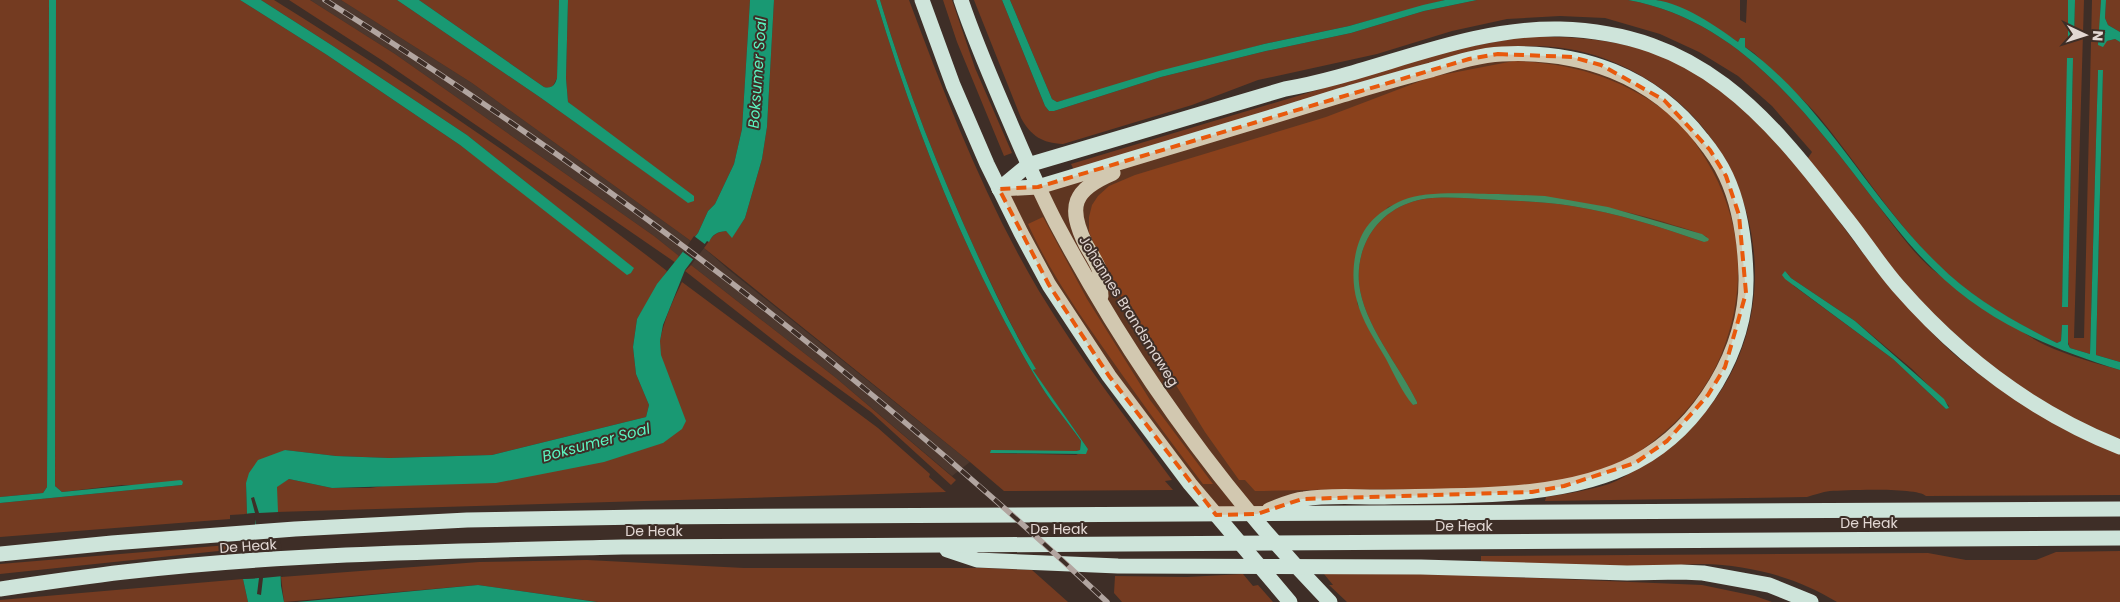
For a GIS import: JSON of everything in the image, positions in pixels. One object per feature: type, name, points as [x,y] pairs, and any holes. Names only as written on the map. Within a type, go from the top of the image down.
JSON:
[{"type":"highway","points":[[922,0],[953,85],[999,189],[1049,285],[1109,376],[1190,484],[1271,582],[1290,602]]},
{"type":"highway","name":"Johannes Brandsmaweg","points":[[961,0],[1038,187],[1056,223],[1146,374],[1227,484],[1310,582],[1330,602]]},
{"type":"highway","points":[[999,189],[1028,165],[1285,89],[1313,84],[1439,48],[1495,34],[1532,30],[1560,29],[1603,33],[1671,52],[1728,86],[1791,147],[1898,286],[1957,346],[1987,372],[2086,434],[2120,448]]},
{"type":"highway","points":[[999,189],[1038,187],[1380,84],[1469,59],[1498,54],[1533,53],[1572,57],[1601,65],[1636,81],[1664,100],[1690,123],[1726,176],[1739,215],[1746,254],[1746,293],[1739,328],[1725,367],[1708,396],[1667,441],[1635,462],[1603,475],[1564,486],[1532,492],[1302,499],[1257,514]]},
{"type":"highway","points":[[1102,302],[1098,268],[1078,226],[1075,215],[1076,203],[1082,192],[1090,184],[1125,168],[1141,156]]},
{"type":"highway","name":"De Heak","points":[[0,554],[231,533],[467,520],[2120,509]]},
{"type":"highway","name":"De Heak","points":[[0,589],[125,572],[297,558],[452,551],[613,547],[2120,538]]},
{"type":"highway","points":[[935,546],[977,560],[1118,566],[1421,566],[1627,574],[1688,572],[1769,585],[1811,602]]},
{"type":"highlighted area","points":[[1498,54],[1572,57],[1601,65],[1664,100],[1710,150],[1726,176],[1739,215],[1746,293],[1725,367],[1708,395],[1667,441],[1635,463],[1564,486],[1532,492],[1302,499],[1257,514],[1216,515],[1109,376],[1049,285],[999,189],[1038,187],[1469,59]]},
{"type":"shaded area","points":[[0,0],[49,0],[47,487],[43,493],[0,497]]},
{"type":"shaded area","points":[[56,0],[240,0],[327,55],[460,145],[631,273],[633,268],[467,135],[261,0],[274,0],[375,64],[523,164],[667,271],[637,319],[633,347],[636,374],[649,405],[646,417],[492,455],[389,458],[336,456],[285,450],[246,483],[247,514],[230,515],[230,519],[0,537],[0,503],[182,485],[122,485],[62,492],[55,486]]},
{"type":"shaded area","points":[[289,0],[310,0],[395,54],[654,236],[679,256],[676,263],[383,61]]},
{"type":"shaded area","points":[[310,0],[341,0],[472,83],[691,241],[684,253],[680,257],[654,236],[395,54]]},
{"type":"shaded area","points":[[341,0],[397,0],[541,98],[689,203],[568,102],[566,78],[568,0],[750,0],[742,129],[734,164],[715,204],[708,211],[698,233],[691,241],[472,83]]},
{"type":"shaded area","points":[[419,0],[559,0],[557,78],[553,86],[549,88],[544,87]]},
{"type":"shaded area","points":[[774,0],[876,0],[925,145],[965,240],[1010,332],[1035,376],[1081,441],[1080,450],[1076,451],[990,453],[1076,455],[1088,449],[1033,370],[1035,368],[1012,327],[978,256],[924,130],[880,0],[909,0],[968,148],[1019,256],[1070,340],[1172,480],[1165,481],[1173,490],[1004,491],[704,248],[713,236],[718,233],[726,231],[732,237],[745,218],[762,159],[767,127]]},
{"type":"shaded area","points":[[943,0],[952,0],[975,68],[1012,153],[1004,156],[957,42]]},
{"type":"shaded area","points":[[974,0],[1002,0],[1045,106],[1049,111],[1161,77],[1266,51],[1351,33],[1424,11],[1477,0],[1628,0],[1668,11],[1705,28],[1738,50],[1769,76],[1824,136],[1909,245],[1937,273],[2036,340],[2073,356],[2120,370],[2120,439],[2061,412],[2034,395],[2007,377],[1957,336],[1911,290],[1884,258],[1808,158],[1812,152],[1772,106],[1738,76],[1699,52],[1660,34],[1605,18],[1560,16],[1507,19],[1452,31],[1377,54],[1258,80],[1192,105],[1063,144],[1043,140],[1033,134],[1021,118]]},
{"type":"shaded area","points":[[1010,0],[1445,0],[1349,26],[1264,44],[1057,102],[1052,99]]},
{"type":"shaded area","points":[[1657,0],[1740,0],[1740,20],[1746,23],[1747,0],[2068,0],[2068,40],[2074,40],[2075,0],[2084,0],[2074,338],[2084,338],[2092,0],[2101,0],[2100,18],[2107,41],[2115,39],[2120,42],[2120,362],[2096,355],[2103,70],[2098,71],[2090,354],[2070,348],[2062,325],[2061,341],[2057,343],[2010,319],[1966,289],[1944,271],[1906,230],[1819,117],[1754,53],[1745,47],[1740,38],[1738,42],[1699,18]],"holes":[[[2073,58],[2068,307],[2062,307],[2065,201]]]},
{"type":"shaded area","points":[[2106,0],[2120,0],[2120,32],[2108,25],[2105,18]]},
{"type":"shaded area","points":[[1523,37],[1599,40],[1644,50],[1678,64],[1709,82],[1738,104],[1764,129],[1789,157],[1885,281],[1927,328],[1958,358],[2001,390],[2024,404],[2120,454],[2120,495],[1926,496],[1909,491],[1865,490],[1830,491],[1807,497],[1545,501],[1546,497],[1578,492],[1609,484],[1624,477],[1679,437],[1699,419],[1716,398],[1737,361],[1750,322],[1755,282],[1753,242],[1743,202],[1727,164],[1705,130],[1676,100],[1650,81],[1623,66],[1593,55],[1562,48],[1536,46],[1459,55],[1074,170],[1071,164],[1450,50]],"holes":[[[1787,273],[1791,278],[1855,321],[1912,369],[1949,406],[1946,409],[1893,359],[1794,286]]]},
{"type":"shaded area","points":[[1514,61],[1558,65],[1618,83],[1637,92],[1678,121],[1698,147],[1718,181],[1734,230],[1738,280],[1730,330],[1721,355],[1708,381],[1692,404],[1662,434],[1632,457],[1606,468],[1579,476],[1552,482],[1496,488],[1255,491],[1245,480],[1239,480],[1205,432],[1106,272],[1089,232],[1089,217],[1092,205],[1098,196],[1109,186],[1135,175],[1326,117],[1431,77]],"holes":[[[1423,195],[1519,195],[1582,203],[1623,211],[1691,230],[1707,237],[1704,242],[1622,217],[1589,209],[1549,203],[1445,198],[1418,200],[1397,208],[1377,224],[1370,234],[1361,257],[1359,283],[1367,314],[1410,388],[1417,402],[1417,404],[1413,405],[1367,325],[1357,303],[1358,246],[1388,207]]]},
{"type":"shaded area","points":[[1043,217],[1087,299],[1150,400],[1213,484],[1203,484],[1136,394],[1068,297],[1028,224]]},
{"type":"shaded area","points":[[704,248],[970,462],[952,476],[836,378],[691,265]]},
{"type":"shaded area","points":[[691,265],[836,378],[956,480],[951,485],[871,412],[786,350],[685,271]]},
{"type":"shaded area","points":[[682,282],[878,428],[930,474],[929,477],[946,492],[276,512],[277,486],[289,479],[332,488],[370,488],[663,443],[660,341],[669,311]]},
{"type":"shaded area","points":[[228,545],[228,550],[0,574],[0,564]]},
{"type":"shaded area","points":[[2120,551],[2120,602],[1837,602],[1789,579],[1738,567],[1702,564],[1649,567],[1601,566],[1481,561],[1481,556],[1928,553],[1966,560],[2036,560],[2056,552]]},
{"type":"shaded area","points":[[587,560],[744,568],[984,568],[1032,570],[1068,602],[598,602],[478,585],[284,602],[281,577],[479,562]]},
{"type":"shaded area","points":[[1243,574],[1253,586],[1258,585],[1273,602],[1122,602],[1114,593],[1115,576],[1187,577]]},
{"type":"shaded area","points":[[1324,574],[1438,574],[1702,585],[1755,596],[1772,602],[1347,602],[1329,585],[1333,585]]},
{"type":"shaded area","points":[[243,579],[248,602],[0,602],[0,600]]},
{"type":"water","points":[[49,0],[56,0],[55,486],[62,492],[181,480],[183,482],[182,485],[0,503],[0,497],[43,493],[47,487]]},
{"type":"water","points":[[240,0],[261,0],[467,135],[634,268],[631,273],[627,275],[460,145],[327,55]]},
{"type":"water","points":[[397,0],[419,0],[544,87],[549,87],[553,86],[557,78],[559,0],[568,0],[566,78],[568,102],[694,196],[694,201],[688,203],[541,98]]},
{"type":"water","name":"Boksumer Soal","points":[[750,0],[774,0],[767,127],[762,159],[745,218],[732,238],[726,231],[716,234],[709,242],[707,241],[685,270],[663,325],[660,341],[661,355],[686,421],[682,429],[663,443],[604,462],[496,483],[332,488],[289,479],[277,487],[281,586],[284,602],[248,602],[243,579],[258,578],[255,513],[247,514],[246,483],[249,473],[258,460],[285,450],[336,456],[389,458],[492,455],[646,417],[649,405],[636,374],[633,347],[637,319],[657,284],[698,233],[708,211],[715,204],[734,164],[742,129]]},
{"type":"water","points":[[876,0],[880,0],[924,130],[978,256],[998,299],[1036,369],[1033,370],[1088,449],[1086,454],[990,453],[991,450],[1076,451],[1080,450],[1081,441],[1035,376],[1010,332],[965,240],[925,145]]},
{"type":"water","points":[[1002,0],[1010,0],[1052,99],[1057,102],[1159,71],[1264,44],[1349,26],[1423,5],[1445,0],[1477,0],[1424,11],[1351,33],[1266,51],[1161,77],[1049,111],[1045,106]]},
{"type":"water","points":[[1628,0],[1667,2],[1699,16],[1738,42],[1740,38],[1745,38],[1745,47],[1773,70],[1799,96],[1823,123],[1913,238],[1951,276],[1994,308],[2025,327],[2057,343],[2061,341],[2062,325],[2068,325],[2068,344],[2070,348],[2090,354],[2098,70],[2103,70],[2096,355],[2120,362],[2120,370],[2044,342],[2020,331],[1975,304],[1954,288],[1917,253],[1824,136],[1769,76],[1738,50],[1705,28],[1668,11]]},
{"type":"water","points":[[2068,0],[2075,0],[2074,40],[2068,40]]},
{"type":"water","points":[[2101,0],[2106,0],[2105,18],[2108,25],[2120,32],[2120,42],[2115,39],[2107,41],[2103,47],[2098,45]]},
{"type":"water","points":[[2067,58],[2073,58],[2068,307],[2062,307]]},
{"type":"water","points":[[1436,194],[1545,196],[1608,207],[1702,234],[1709,239],[1704,242],[1622,217],[1589,209],[1549,203],[1435,198],[1417,200],[1397,208],[1377,224],[1370,234],[1361,257],[1359,283],[1367,314],[1410,388],[1417,402],[1417,404],[1413,405],[1398,383],[1359,308],[1355,292],[1354,261],[1359,241],[1369,224],[1376,217],[1389,207],[1403,200]]},
{"type":"water","points":[[1785,271],[1791,278],[1855,321],[1944,399],[1949,408],[1946,409],[1893,359],[1785,279],[1782,275]]},
{"type":"water","points":[[478,585],[597,602],[297,602]]},
{"type":"pier","points":[[694,236],[706,245],[694,260],[683,252]]},
{"type":"pier","points":[[254,497],[259,513],[279,512],[283,576],[263,578],[261,595],[257,594],[259,578],[241,579],[243,577],[256,576],[256,523],[254,516],[246,516],[244,514],[255,513],[251,498]]},
{"type":"railway","points":[[325,0],[531,136],[731,282],[923,438],[1107,602]]}]
